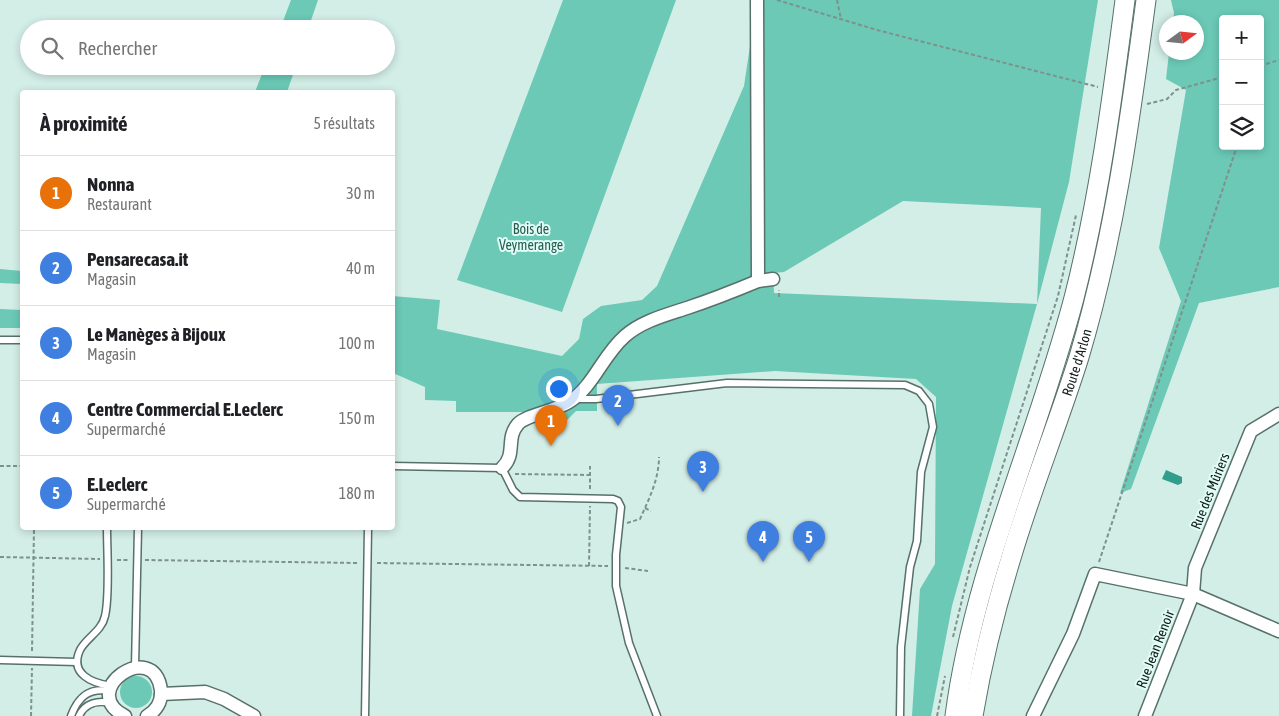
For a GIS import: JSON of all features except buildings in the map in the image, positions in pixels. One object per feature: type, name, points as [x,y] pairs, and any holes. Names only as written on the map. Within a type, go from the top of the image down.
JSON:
[{"type":"main road","name":"Route d'Arlon","points":[[954,716],[979,594],[1013,484],[1048,387],[1074,298],[1106,145],[1125,0]]},
{"type":"main road","name":"Route d'Arlon","points":[[973,716],[988,639],[1011,556],[1079,357],[1102,272],[1122,175],[1146,0]]},
{"type":"street","points":[[757,0],[758,281]]},
{"type":"street","points":[[504,471],[511,457],[511,438],[517,425],[525,418],[551,412],[584,391],[606,355],[626,335],[648,322],[758,281],[773,279]]},
{"type":"street","name":"Rue des Mûriers","points":[[1193,594],[1195,568],[1251,432],[1279,414]]},
{"type":"street","points":[[1032,716],[1073,634],[1095,574],[1193,594],[1279,632]]},
{"type":"street","name":"Rue Jean Renoir","points":[[1145,716],[1193,594]]},
{"type":"street","points":[[125,716],[111,694],[120,673],[135,667],[151,672],[160,686],[161,694],[158,706],[146,716]]},
{"type":"street","points":[[161,694],[205,692],[224,699],[254,716]]},
{"type":"lane","points":[[0,340],[20,340]]},
{"type":"lane","points":[[574,399],[596,399],[727,383],[904,385],[919,391],[931,409],[933,427],[921,472],[918,541],[910,567],[901,647],[900,716]]},
{"type":"lane","points":[[395,466],[504,471],[513,490],[520,497],[590,498],[618,501],[621,507],[615,567],[616,586],[629,643],[657,716]]},
{"type":"lane","points":[[107,530],[105,617],[96,632],[80,650],[77,662],[79,671],[85,679],[111,694]]},
{"type":"lane","points":[[135,667],[138,530]]},
{"type":"lane","points":[[365,716],[368,530]]},
{"type":"lane","points":[[0,660],[77,662]]},
{"type":"lane","points":[[71,716],[78,701],[88,692],[101,690],[111,694]]},
{"type":"lane","points":[[79,716],[94,702],[101,701],[111,694]]},
{"type":"path","points":[[777,0],[877,30],[1098,87]]},
{"type":"path","points":[[836,0],[841,19]]},
{"type":"path","points":[[1264,64],[1279,60]]},
{"type":"path","points":[[1133,103],[1152,104],[1167,98],[1176,90],[1219,78]]},
{"type":"path","points":[[1095,574],[1236,150]]},
{"type":"path","points":[[953,638],[970,567],[1058,296],[1077,212]]},
{"type":"path","points":[[620,526],[640,519],[659,474],[659,457]]},
{"type":"path","points":[[0,466],[20,466]]},
{"type":"path","points":[[589,566],[590,466]]},
{"type":"path","points":[[504,471],[590,474]]},
{"type":"path","points":[[645,508],[651,511]]},
{"type":"path","points":[[31,716],[34,530]]},
{"type":"path","points":[[0,557],[589,566],[648,571]]},
{"type":"path","points":[[937,716],[946,674]]},
{"type":"green space","points":[[291,0],[318,0],[311,20],[283,20]]},
{"type":"green space","name":"Bois de Veymerange","points":[[563,0],[676,0],[562,312],[457,280]]},
{"type":"green space","points":[[757,0],[1098,0],[1069,182],[1037,304],[952,606],[931,716],[912,716],[920,589],[935,564],[936,397],[916,379],[775,371],[597,384],[597,411],[576,411],[566,421],[551,412],[456,412],[456,401],[425,400],[425,387],[395,374],[395,296],[440,300],[437,329],[562,356],[579,339],[583,319],[601,306],[642,300],[657,286],[744,86]],"holes":[[[903,201],[1041,208],[1037,304],[774,293],[773,273],[784,272]]]},
{"type":"green space","points":[[1171,0],[1279,0],[1279,287],[1199,303],[1131,489],[1120,493],[1181,301],[1159,248],[1186,90],[1166,79],[1168,60],[1204,60],[1204,15],[1174,15]]},
{"type":"green space","points":[[262,75],[293,75],[288,90],[256,90]]},
{"type":"green space","points":[[0,269],[20,271],[20,284],[0,283]]},
{"type":"green space","points":[[0,309],[20,310],[20,328],[0,328]]},
{"type":"green space","points":[[136,676],[147,681],[152,692],[147,703],[136,708],[125,703],[120,692],[125,681]]},
{"type":"shaded area","points":[[1166,470],[1182,477],[1182,483],[1178,485],[1162,479]]},
{"type":"place","name":"Pensarecasa.it","points":[[618,426]]},
{"type":"place","name":"Nonna","points":[[551,446]]},
{"type":"place","name":"Le Manèges à Bijoux","points":[[703,492]]},
{"type":"place","name":"Centre Commercial E.Leclerc","points":[[763,562]]},
{"type":"place","name":"E.Leclerc","points":[[809,562]]}]
